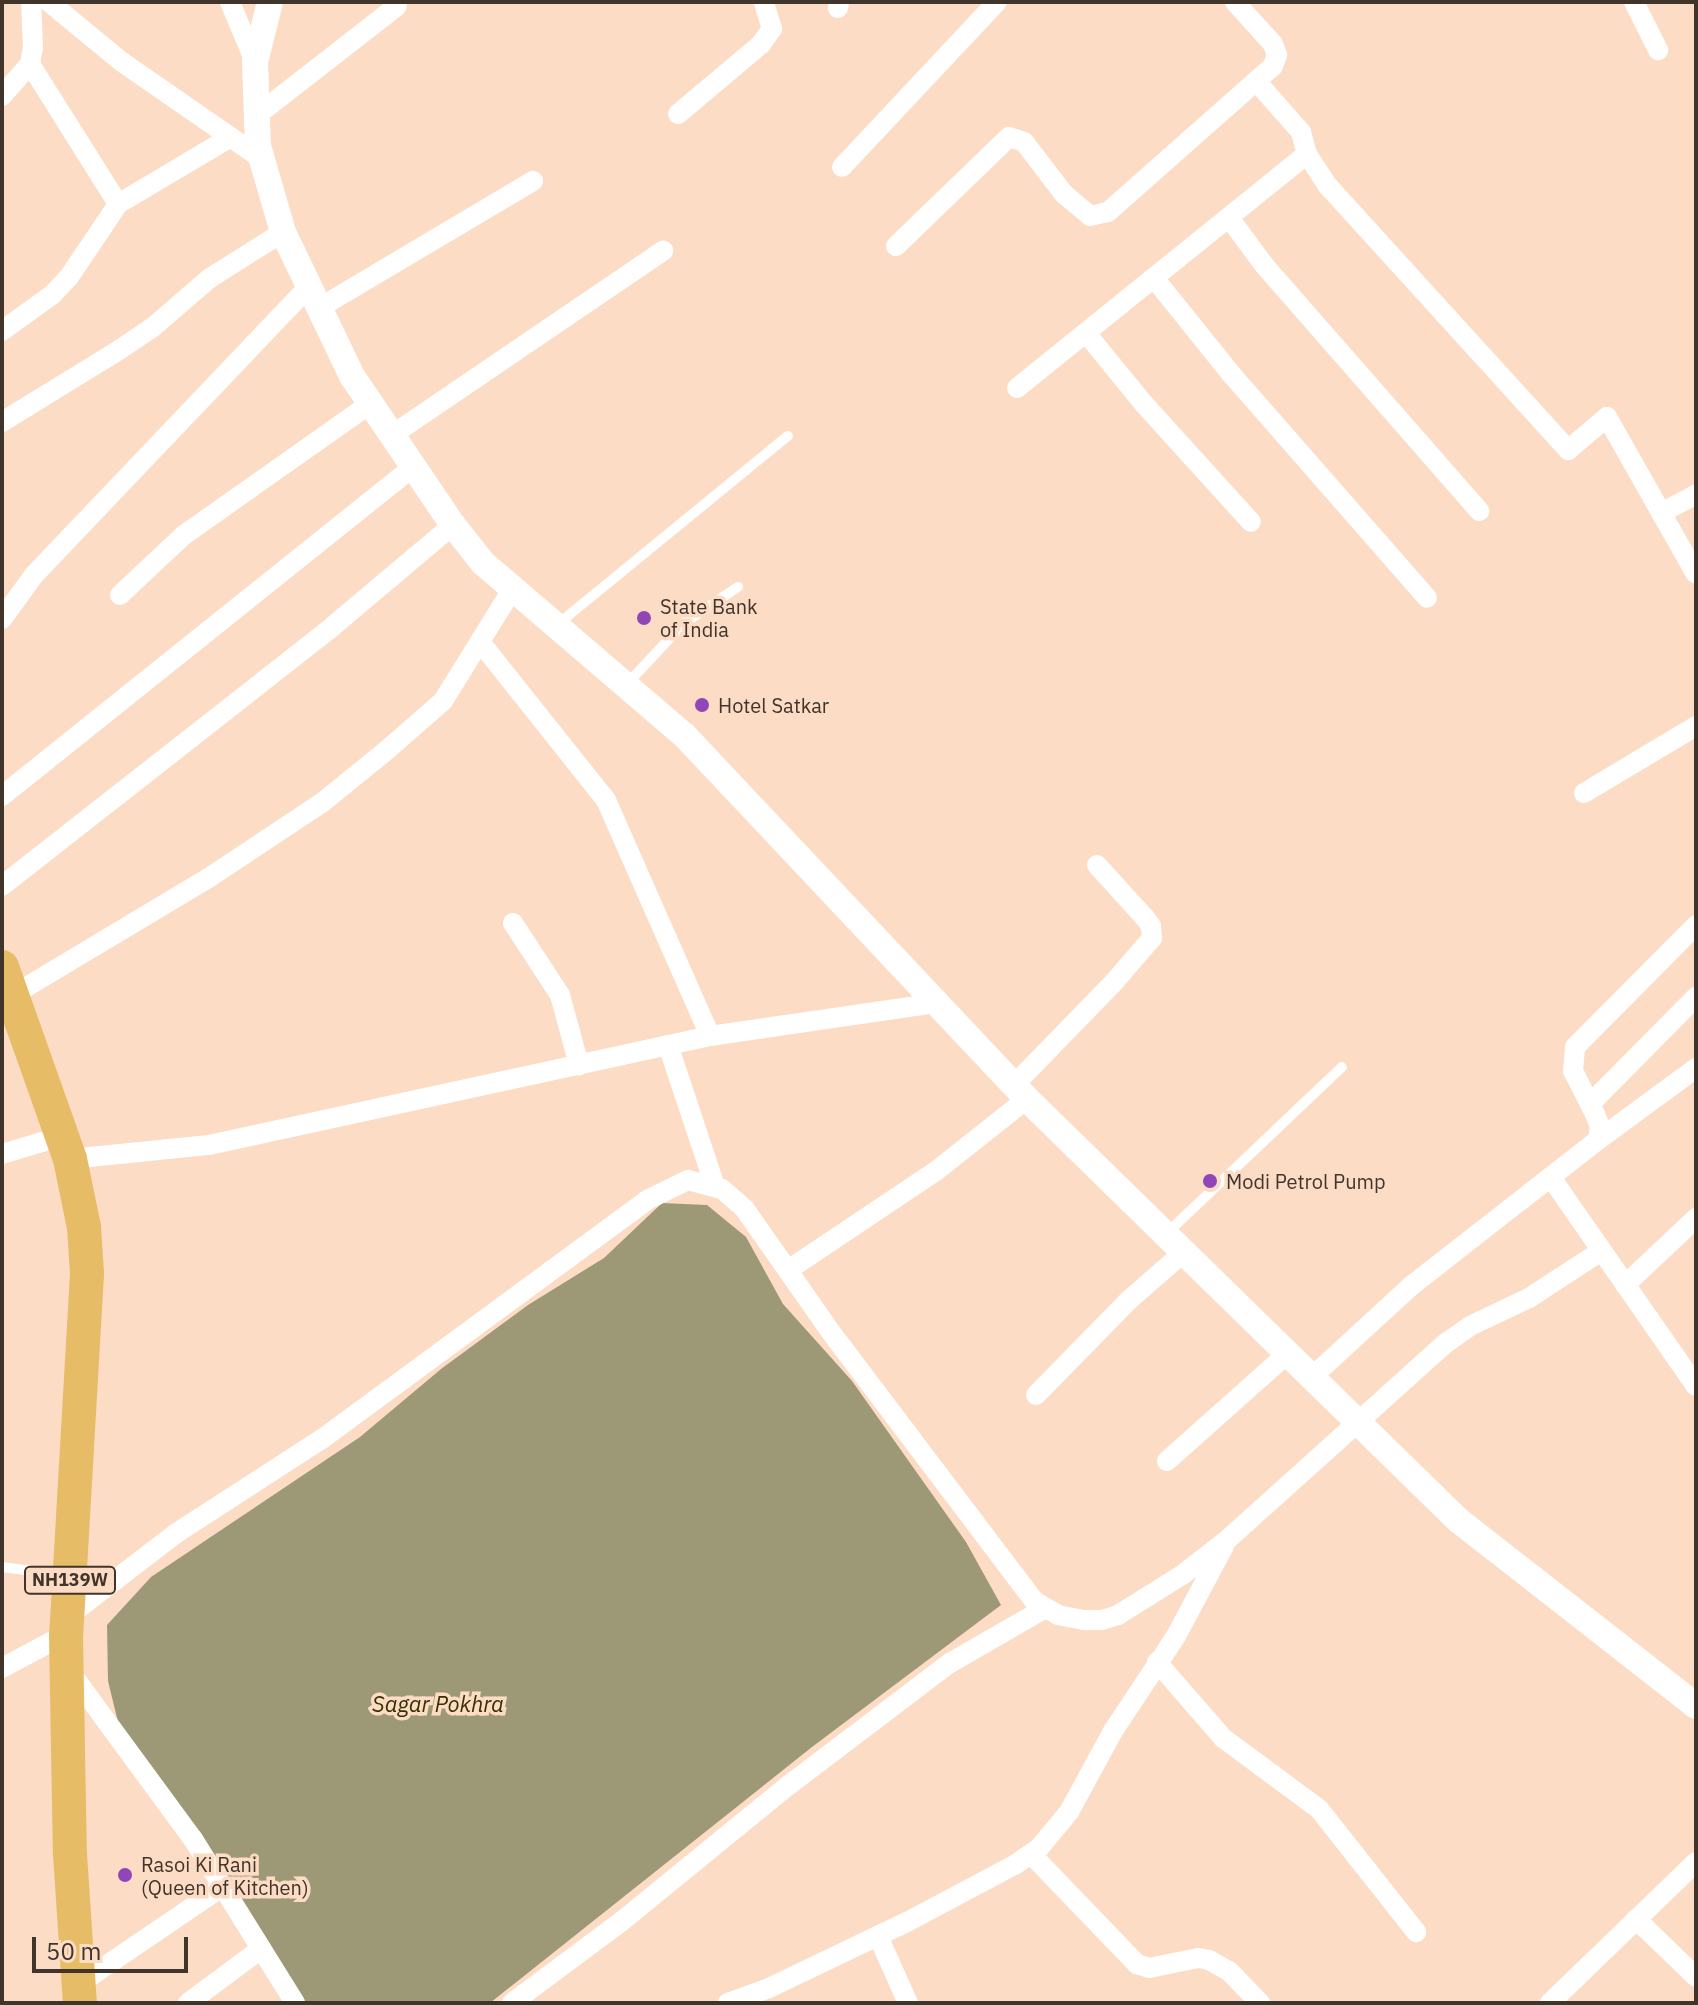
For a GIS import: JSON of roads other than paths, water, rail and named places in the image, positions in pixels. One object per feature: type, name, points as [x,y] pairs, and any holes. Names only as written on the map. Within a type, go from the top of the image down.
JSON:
[{"type":"highway","name":"NH139W","points":[[7,981],[66,1148],[84,1227],[87,1274],[67,1626],[70,1854],[76,1997]]},
{"type":"street","points":[[2,96],[30,64],[33,47],[31,2]]},
{"type":"street","points":[[49,2],[122,62],[262,159]]},
{"type":"street","points":[[230,2],[255,62]]},
{"type":"street","points":[[270,2],[255,62],[257,115],[262,159],[283,232],[352,376],[453,525],[483,563],[684,735],[1020,1092],[1458,1520],[1696,1706]]},
{"type":"street","points":[[678,114],[761,44],[772,29],[764,2]]},
{"type":"street","points":[[842,167],[997,2]]},
{"type":"street","points":[[896,246],[1009,137],[1017,137],[1024,142],[1064,194],[1082,210],[1090,216],[1101,216],[1273,66],[1277,55],[1273,44],[1235,2]]},
{"type":"street","points":[[1634,2],[1658,50]]},
{"type":"street","points":[[257,115],[397,6]]},
{"type":"street","points":[[30,64],[118,204]]},
{"type":"street","points":[[1256,81],[1301,132],[1307,154],[1328,186],[1568,450],[1607,417],[1696,574]]},
{"type":"street","points":[[2,331],[52,295],[69,277],[118,204],[229,138]]},
{"type":"street","points":[[1017,388],[1307,154]]},
{"type":"street","points":[[3,615],[34,575],[314,297],[533,181]]},
{"type":"street","points":[[1230,219],[1264,265],[1479,511]]},
{"type":"street","points":[[2,422],[119,350],[210,278],[283,232]]},
{"type":"street","points":[[392,435],[663,251]]},
{"type":"street","points":[[1154,278],[1232,375],[1427,598]]},
{"type":"street","points":[[1086,333],[1251,522]]},
{"type":"street","points":[[120,595],[184,535],[371,403]]},
{"type":"street","points":[[2,796],[413,467]]},
{"type":"street","points":[[1661,513],[1696,494]]},
{"type":"street","points":[[2,886],[320,636],[453,525]]},
{"type":"street","points":[[7,981],[207,879],[323,802],[443,701],[513,588]]},
{"type":"street","points":[[481,643],[606,800],[710,1036]]},
{"type":"street","points":[[1584,793],[1696,726]]},
{"type":"street","points":[[788,1270],[936,1171],[1020,1092],[1152,938],[1151,926],[1146,919],[1097,865]]},
{"type":"street","points":[[513,923],[560,995],[579,1065]]},
{"type":"street","points":[[1598,1140],[1600,1127],[1573,1071],[1575,1047],[1696,925]]},
{"type":"street","points":[[1590,1104],[1696,997]]},
{"type":"street","points":[[2,1154],[66,1148],[209,1145],[710,1036],[936,1003]]},
{"type":"street","points":[[668,1045],[715,1186]]},
{"type":"street","points":[[1312,1377],[1411,1286],[1696,1068]]},
{"type":"street","points":[[1552,1179],[1625,1285],[1694,1377]]},
{"type":"street","points":[[2,1668],[67,1626],[175,1534],[322,1439],[647,1200],[688,1180],[715,1186],[744,1208],[1015,1579],[1044,1609],[1084,1620],[1102,1620],[1118,1615],[1182,1575],[1228,1539],[1357,1421],[1470,1326],[1529,1298],[1601,1251]]},
{"type":"street","points":[[1625,1285],[1696,1218]]},
{"type":"street","points":[[1036,1395],[1129,1300],[1175,1243]]},
{"type":"street","points":[[1167,1461],[1287,1354]]},
{"type":"street","points":[[728,2003],[769,1988],[878,1936],[1031,1854],[1054,1834],[1113,1731],[1176,1636],[1228,1539]]},
{"type":"street","points":[[512,2003],[622,1921],[789,1785],[950,1663],[1044,1609]]},
{"type":"street","points":[[1157,1662],[1223,1738],[1319,1809],[1416,1932]]},
{"type":"street","points":[[68,1669],[223,1886],[295,2003]]},
{"type":"street","points":[[1031,1854],[1137,1964],[1149,1968],[1198,1958],[1209,1960],[1229,1971],[1260,2003]]},
{"type":"street","points":[[1550,2003],[1696,1862]]},
{"type":"street","points":[[76,1997],[223,1886]]},
{"type":"street","points":[[1636,1919],[1696,1977]]},
{"type":"street","points":[[878,1936],[908,2003]]},
{"type":"street","points":[[188,2003],[261,1949]]},
{"type":"lane","points":[[556,626],[788,436]]},
{"type":"lane","points":[[625,685],[684,623],[738,587]]},
{"type":"lane","points":[[1175,1243],[1342,1067]]},
{"type":"lane","points":[[2,1567],[70,1576]]},
{"type":"water","name":"Sagar Pokhra","points":[[662,1203],[707,1205],[746,1237],[783,1304],[852,1381],[966,1542],[1001,1605],[812,1747],[490,2003],[304,2003],[118,1722],[108,1681],[107,1625],[151,1577],[360,1437],[441,1369],[528,1305],[604,1258]]},
{"type":"place","name":"State Bank of India","points":[[644,618]]},
{"type":"place","name":"Hotel Satkar","points":[[702,705]]},
{"type":"place","name":"Modi Petrol Pump","points":[[1210,1181]]},
{"type":"place","name":"Rasoi Ki Rani (Queen of Kitchen)","points":[[125,1875]]}]
